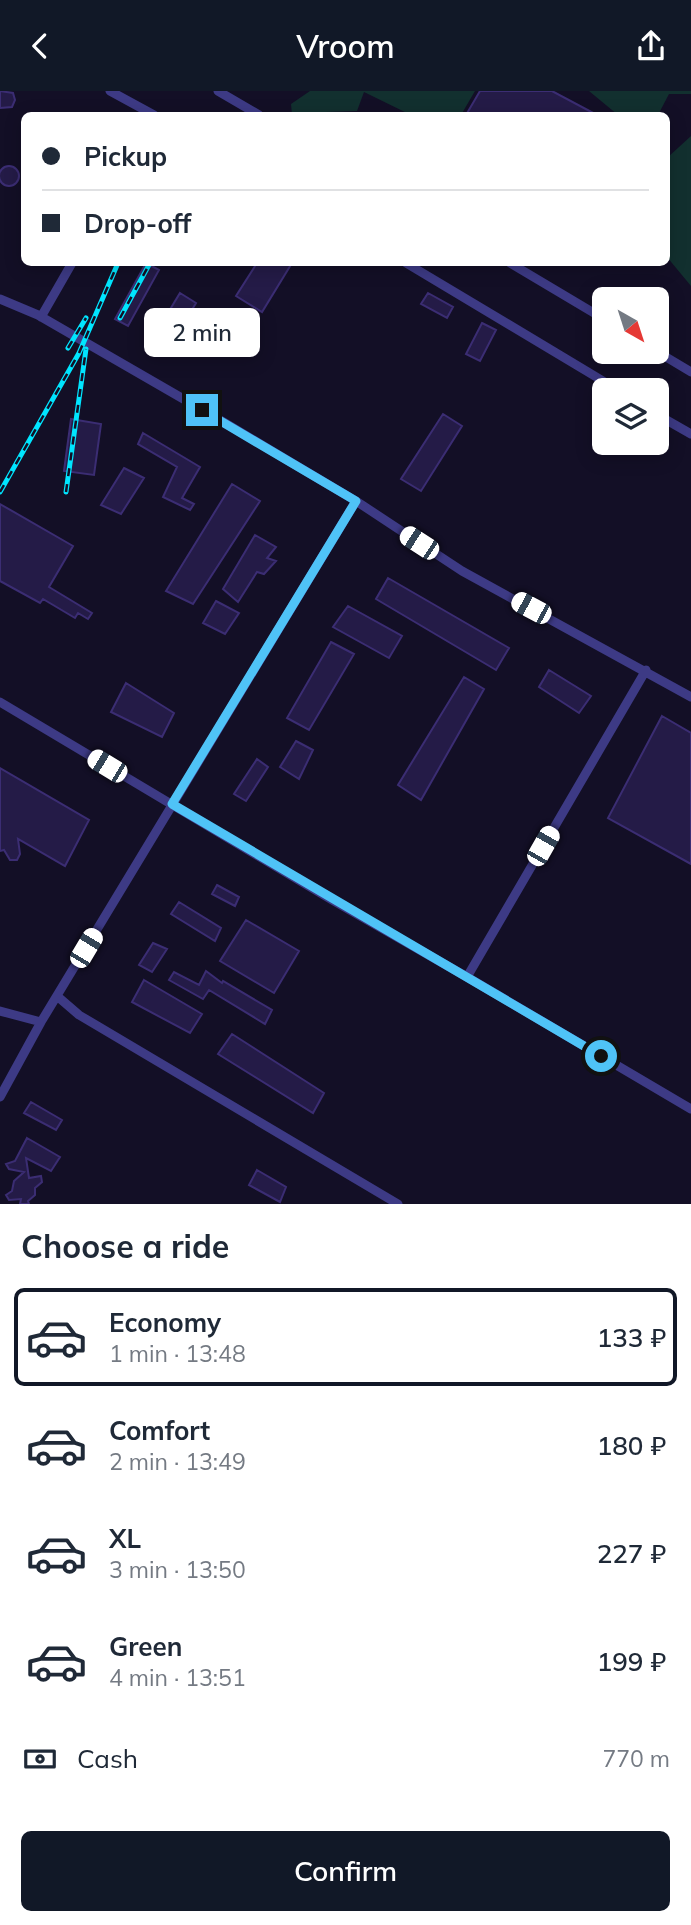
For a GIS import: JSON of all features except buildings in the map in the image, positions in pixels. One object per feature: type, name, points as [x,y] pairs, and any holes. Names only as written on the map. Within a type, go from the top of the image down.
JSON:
[{"type":"street","points":[[110,91],[148,112]]},
{"type":"street","points":[[218,91],[254,112]]},
{"type":"street","points":[[41,317],[70,266]]},
{"type":"street","points":[[411,266],[598,378]]},
{"type":"street","points":[[515,266],[592,312]]},
{"type":"street","points":[[0,299],[41,317],[356,501],[462,572],[646,670],[691,697]]},
{"type":"street","points":[[669,359],[691,372]]},
{"type":"street","points":[[669,421],[691,434]]},
{"type":"street","points":[[0,1097],[41,1022],[356,501]]},
{"type":"street","points":[[467,977],[646,670]]},
{"type":"street","points":[[0,702],[691,1109]]},
{"type":"street","points":[[57,996],[79,1015],[398,1204]]},
{"type":"street","points":[[0,1011],[41,1022]]},
{"type":"green space","points":[[310,91],[475,91],[463,112],[405,112],[364,92],[357,111],[292,112],[291,104]]},
{"type":"green space","points":[[589,91],[691,91],[691,94],[669,94],[660,112],[614,112]]},
{"type":"green space","points":[[691,136],[691,286],[670,261],[670,155]]},
{"type":"railway","points":[[0,492],[79,353],[117,266]]},
{"type":"railway","points":[[120,318],[148,266]]},
{"type":"railway","points":[[68,348],[86,318]]},
{"type":"railway","points":[[66,492],[86,349]]},
{"type":"route","points":[[202,410],[356,501],[172,804],[601,1056]]}]
